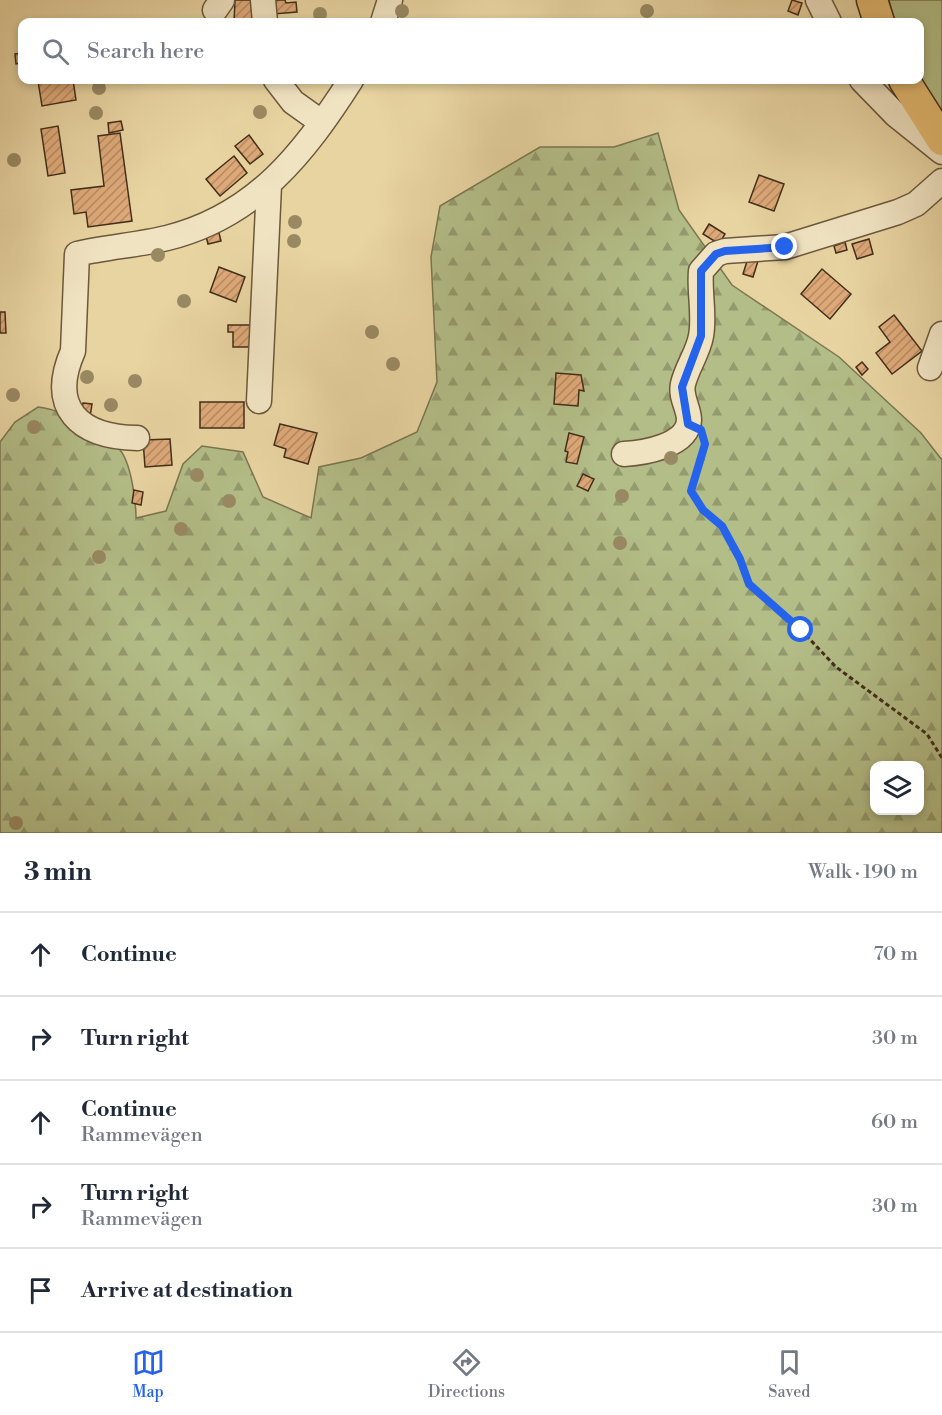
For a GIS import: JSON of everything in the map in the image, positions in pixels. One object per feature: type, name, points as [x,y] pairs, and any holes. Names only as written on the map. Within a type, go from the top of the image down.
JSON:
[{"type":"main road","points":[[872,0],[878,18]]},
{"type":"main road","points":[[907,84],[942,140]]},
{"type":"lane","points":[[263,0],[265,18]]},
{"type":"lane","points":[[384,18],[390,0]]},
{"type":"lane","points":[[819,0],[828,18]]},
{"type":"lane","points":[[279,84],[293,102],[321,122]]},
{"type":"lane","points":[[137,438],[114,438],[97,431],[79,420],[68,408],[62,394],[67,364],[73,351],[76,254],[168,238],[196,228],[236,208],[284,172],[348,84]]},
{"type":"lane","points":[[866,84],[896,115],[942,152]]},
{"type":"lane","points":[[624,454],[644,453],[661,447],[680,437],[688,424],[682,387],[701,336],[700,277],[708,260],[725,251],[785,247],[898,212],[929,195],[942,181]]},
{"type":"lane","points":[[259,401],[269,185]]},
{"type":"lane","points":[[930,368],[942,334]]},
{"type":"path","points":[[688,424],[701,430],[705,444],[691,491],[703,510],[722,526],[740,559],[749,584],[801,630],[836,667],[927,734],[942,758]]},
{"type":"green space","points":[[889,0],[942,0],[942,121],[922,84],[924,84],[924,18],[894,18]]},
{"type":"green space","points":[[658,133],[679,210],[732,285],[839,357],[921,433],[942,460],[942,833],[0,833],[0,442],[15,422],[38,407],[48,409],[65,416],[86,434],[117,447],[124,456],[130,473],[136,518],[166,511],[183,464],[202,446],[243,452],[263,497],[311,518],[319,467],[361,458],[417,432],[437,382],[431,257],[440,206],[540,147],[614,147]]},
{"type":"building","points":[[235,0],[255,0],[254,18],[234,18]]},
{"type":"building","points":[[271,0],[296,2],[297,12],[273,14]]},
{"type":"building","points":[[792,0],[802,3],[798,15],[788,11]]},
{"type":"building","points":[[15,54],[18,54],[18,64],[16,64]]},
{"type":"building","points":[[38,84],[74,84],[76,100],[42,106]]},
{"type":"building","points":[[121,121],[123,130],[109,133],[108,123]]},
{"type":"building","points":[[58,126],[65,173],[48,176],[41,129]]},
{"type":"building","points":[[120,133],[132,221],[88,227],[86,212],[74,214],[71,190],[104,186],[98,136]]},
{"type":"building","points":[[249,135],[263,154],[250,164],[235,146]]},
{"type":"building","points":[[234,156],[247,173],[220,196],[206,179]]},
{"type":"building","points":[[759,175],[784,184],[774,211],[749,202]]},
{"type":"building","points":[[709,224],[725,234],[719,244],[703,234]]},
{"type":"building","points":[[219,233],[221,241],[208,244],[206,236]]},
{"type":"building","points":[[869,239],[873,254],[857,259],[852,244]]},
{"type":"building","points":[[845,242],[847,250],[836,253],[834,246]]},
{"type":"building","points":[[748,258],[758,261],[753,277],[743,274]]},
{"type":"building","points":[[219,267],[245,277],[236,302],[210,292]]},
{"type":"building","points":[[822,269],[851,294],[830,319],[801,294]]},
{"type":"building","points":[[0,312],[5,312],[6,333],[0,333]]},
{"type":"building","points":[[894,315],[922,351],[892,374],[876,353],[890,342],[879,327]]},
{"type":"building","points":[[228,325],[252,325],[251,347],[233,347],[233,332],[228,332]]},
{"type":"building","points":[[862,362],[868,369],[862,375],[856,367]]},
{"type":"building","points":[[556,373],[581,375],[584,391],[579,390],[578,406],[554,404]]},
{"type":"building","points":[[200,402],[244,402],[244,428],[200,428]]},
{"type":"building","points":[[83,403],[92,404],[90,417],[81,415]]},
{"type":"building","points":[[280,424],[317,433],[308,464],[284,457],[286,449],[274,445]]},
{"type":"building","points":[[569,433],[584,437],[577,464],[566,462],[568,452],[565,451]]},
{"type":"building","points":[[170,439],[172,465],[145,467],[143,440]]},
{"type":"building","points":[[583,474],[594,479],[588,491],[577,486]]},
{"type":"building","points":[[134,490],[143,492],[141,505],[132,503]]},
{"type":"route","points":[[785,247],[725,251],[716,254],[704,264],[700,283],[701,336],[697,352],[682,387],[688,424],[701,430],[705,444],[691,491],[703,510],[722,526],[740,559],[749,584],[801,630]]}]
